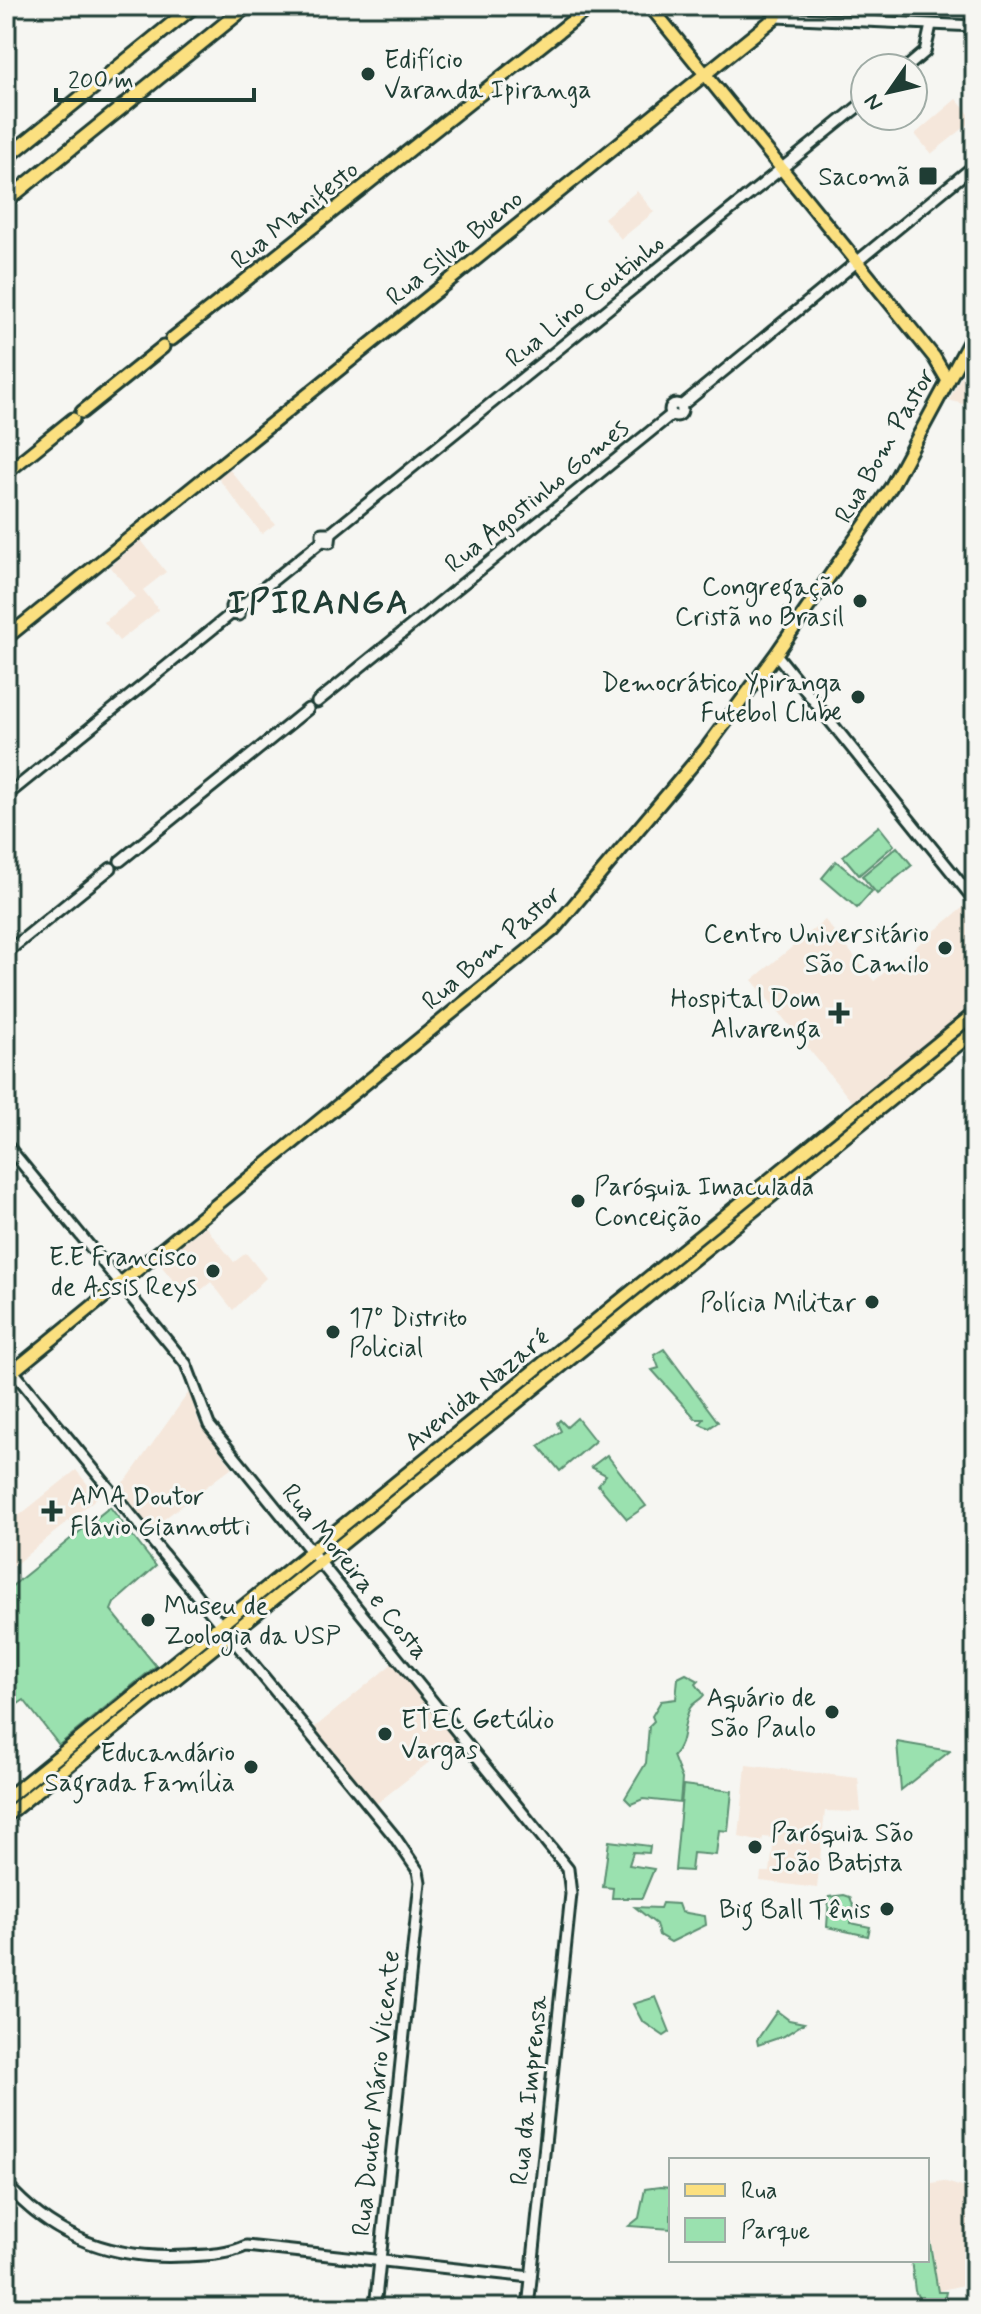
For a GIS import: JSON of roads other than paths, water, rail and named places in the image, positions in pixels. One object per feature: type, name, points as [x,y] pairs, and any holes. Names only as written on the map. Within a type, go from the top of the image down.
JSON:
[{"type":"highway","points":[[6,158],[194,6]]},
{"type":"highway","points":[[6,201],[247,6]]},
{"type":"main road","name":"Rua Manifesto","points":[[6,473],[591,6]]},
{"type":"main road","points":[[650,6],[934,357],[948,381]]},
{"type":"main road","name":"Rua Silva Bueno","points":[[6,638],[704,74],[776,10]]},
{"type":"main road","name":"Rua Bom Pastor","points":[[9,1374],[553,930],[705,750],[776,654],[891,487],[975,331]]},
{"type":"main road","name":"Avenida Nazaré","points":[[6,1799],[975,1013]]},
{"type":"main road","name":"Avenida Nazaré","points":[[6,1816],[975,1031]]},
{"type":"main road","points":[[966,2308],[975,2304]]},
{"type":"street","name":"Rua Silva Bueno","points":[[776,10],[931,25],[975,26]]},
{"type":"street","points":[[925,52],[931,25]]},
{"type":"street","name":"Rua Lino Coutinho","points":[[6,796],[231,614],[239,615],[240,607],[322,541],[330,542],[331,533],[849,114]]},
{"type":"street","points":[[857,262],[975,165]]},
{"type":"street","name":"Rua Agostinho Gomes","points":[[6,953],[111,868],[112,860],[120,861],[308,709],[317,710],[317,702],[672,414],[681,414],[681,406],[857,262]]},
{"type":"street","points":[[776,654],[975,901]]},
{"type":"street","name":"Rua Moreira e Costa","points":[[6,1144],[186,1364],[209,1425],[561,1858],[571,1877]]},
{"type":"street","points":[[9,1374],[229,1635]]},
{"type":"street","name":"Rua Doutor Mário Vicente","points":[[229,1635],[394,1836],[418,1871],[420,1882],[375,2308]]},
{"type":"street","name":"Rua da Imprensa","points":[[528,2308],[571,1877]]},
{"type":"street","points":[[6,2184],[46,2220],[101,2249],[138,2256],[222,2255],[246,2246],[531,2277]]},
{"type":"place","name":"Edifício Varanda Ipiranga","points":[[368,74]]},
{"type":"place","name":"Sacomã","points":[[928,176]]},
{"type":"place","name":"Congregação Cristã no Brasil","points":[[860,601]]},
{"type":"place","name":"Democrático Ypiranga Futebol Clube","points":[[858,697]]},
{"type":"place","name":"Centro Universitário São Camilo","points":[[945,948]]},
{"type":"place","name":"Hospital Dom Alvarenga","points":[[839,1013]]},
{"type":"place","name":"Paróquia Imaculada Conceição","points":[[578,1201]]},
{"type":"place","name":"E.E Francisco de Assis Reys","points":[[213,1271]]},
{"type":"place","name":"Polícia Militar","points":[[872,1302]]},
{"type":"place","name":"17º Distrito Policial","points":[[333,1332]]},
{"type":"place","name":"AMA Doutor Flávio Giannotti","points":[[52,1511]]},
{"type":"place","name":"Museu de Zoologia da USP","points":[[148,1620]]},
{"type":"place","name":"Aquário de São Paulo","points":[[832,1712]]},
{"type":"place","name":"ETEC Getúlio Vargas","points":[[385,1734]]},
{"type":"place","name":"Educandário Sagrada Família","points":[[251,1767]]},
{"type":"place","name":"Paróquia São João Batista","points":[[755,1847]]},
{"type":"place","name":"Big Ball Tênis","points":[[887,1909]]},
{"type":"district","name":"IPIRANGA","points":[[319,601]]}]
